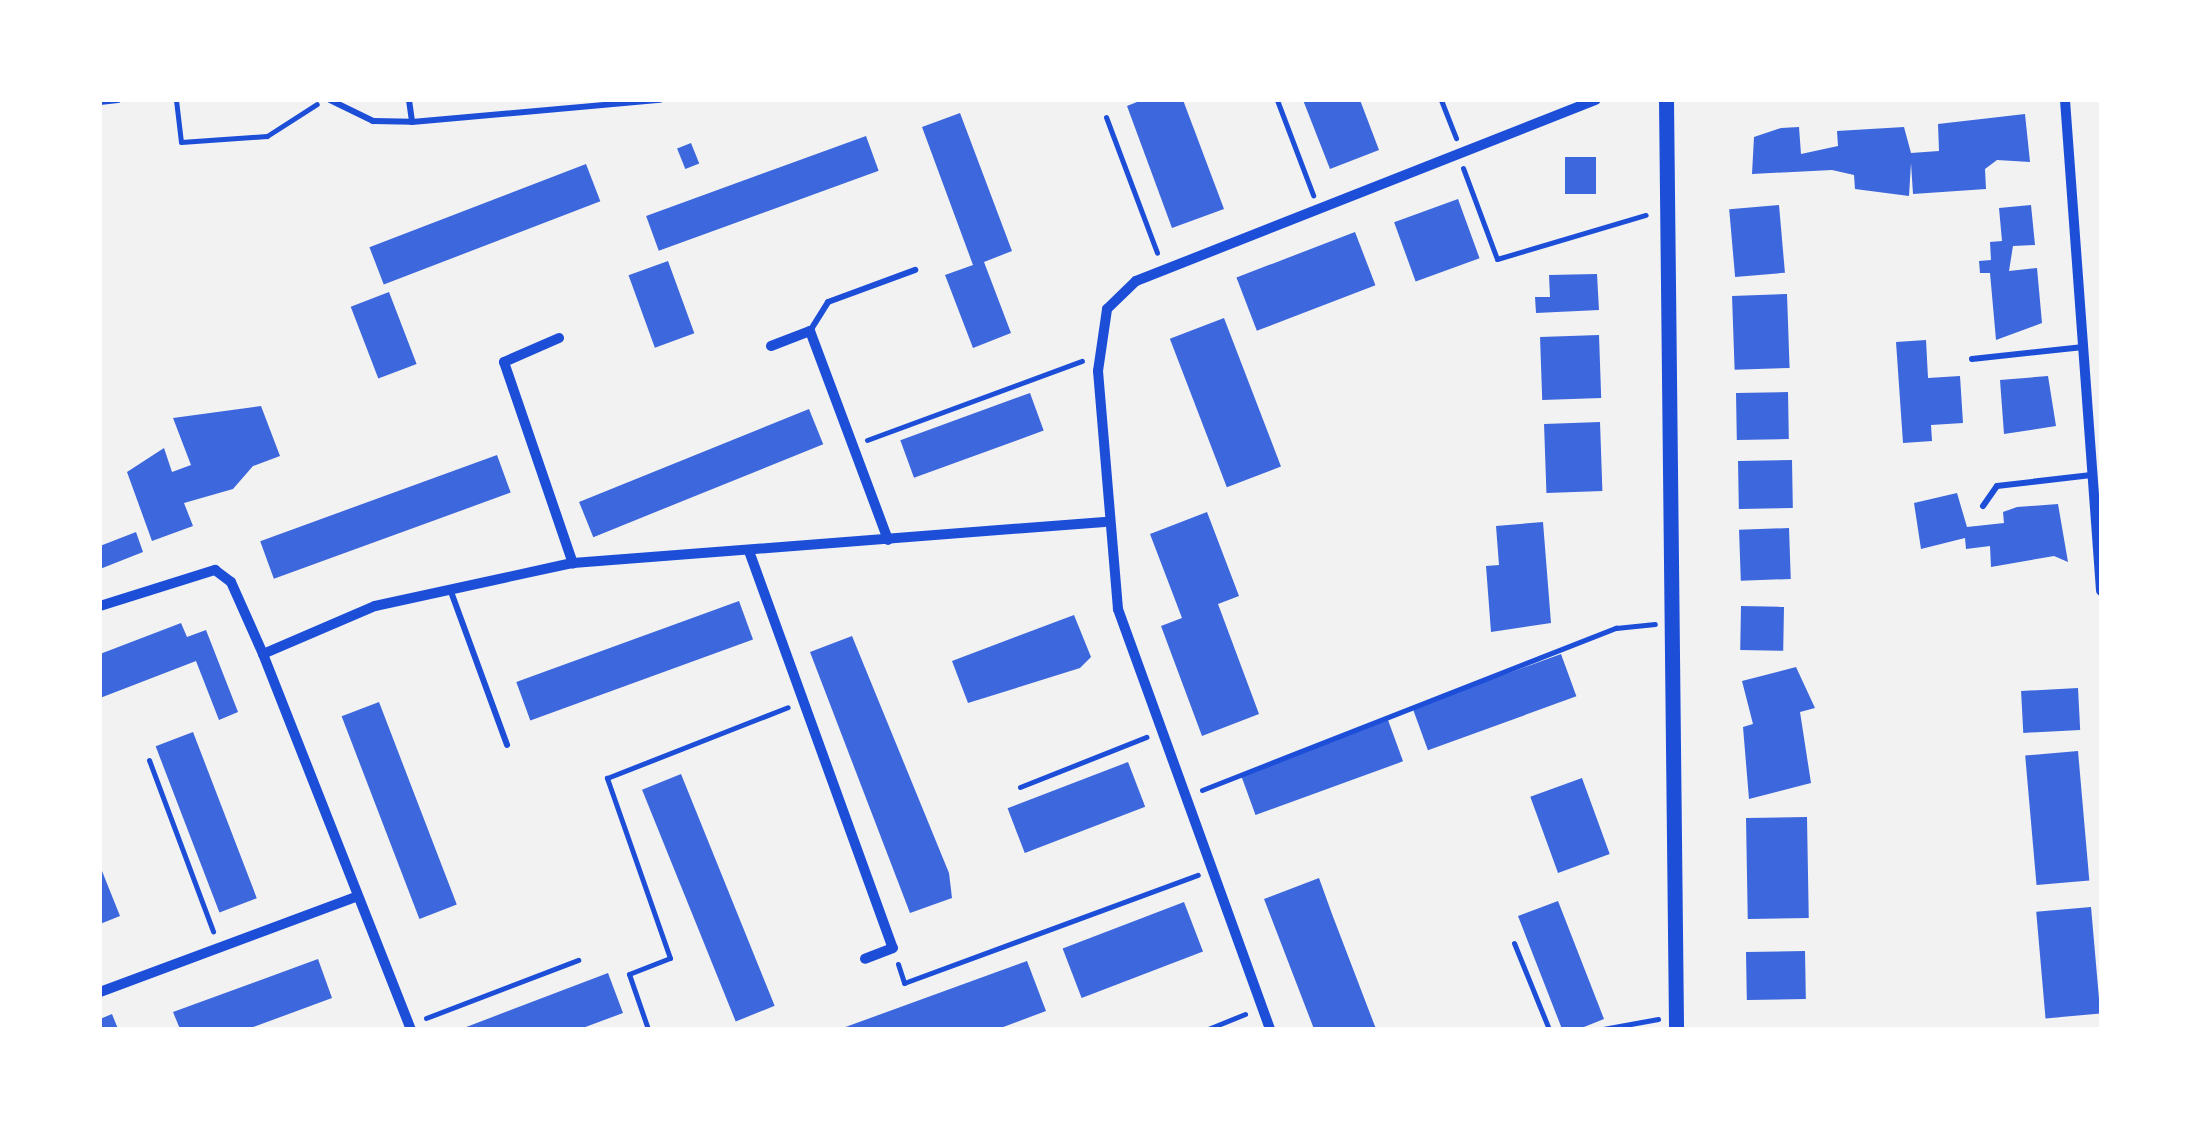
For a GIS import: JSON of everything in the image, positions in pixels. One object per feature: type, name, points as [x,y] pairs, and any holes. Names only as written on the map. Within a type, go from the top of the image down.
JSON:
[{"type":"street","points":[[1270,1029],[1130,655],[1104,522],[1099,355],[1107,309],[1164,270],[1596,100]]},
{"type":"street","points":[[1666,100],[1668,623],[1676,1024]]},
{"type":"street","points":[[2066,100],[2101,591]]},
{"type":"street","points":[[771,346],[810,331],[888,540]]},
{"type":"street","points":[[559,338],[504,362],[573,564]]},
{"type":"street","points":[[263,654],[376,606],[573,564],[1104,522]]},
{"type":"street","points":[[749,550],[893,948],[865,959]]},
{"type":"street","points":[[100,606],[215,570],[232,582],[410,1026]]},
{"type":"street","points":[[100,992],[356,897]]},
{"type":"lane","points":[[100,102],[118,100]]},
{"type":"lane","points":[[327,100],[373,121],[412,122],[660,100]]},
{"type":"lane","points":[[410,100],[412,122]]},
{"type":"lane","points":[[810,331],[828,302],[915,270]]},
{"type":"lane","points":[[1972,359],[2084,347]]},
{"type":"lane","points":[[1983,506],[1998,486],[2091,475]]},
{"type":"lane","points":[[450,588],[507,745]]},
{"type":"path","points":[[176,100],[180,142],[267,136],[327,100]]},
{"type":"path","points":[[1277,100],[1317,208]]},
{"type":"path","points":[[1441,100],[1497,259],[1624,215],[1664,216]]},
{"type":"path","points":[[1106,117],[1164,270]]},
{"type":"path","points":[[852,445],[1099,355]]},
{"type":"path","points":[[1183,797],[1616,628],[1668,623]]},
{"type":"path","points":[[648,1029],[630,974],[670,958],[608,778],[804,701]]},
{"type":"path","points":[[1020,787],[1158,732]]},
{"type":"path","points":[[149,760],[219,948]]},
{"type":"path","points":[[893,948],[904,984],[1210,870]]},
{"type":"path","points":[[1514,942],[1549,1029]]},
{"type":"path","points":[[410,1026],[578,960]]},
{"type":"path","points":[[1208,1029],[1262,1008]]},
{"type":"path","points":[[1603,1029],[1676,1024]]},
{"type":"building","points":[[1142,100],[1183,100],[1224,209],[1172,228],[1127,106]]},
{"type":"building","points":[[1303,100],[1360,100],[1379,150],[1330,169]]},
{"type":"building","points":[[960,113],[1012,251],[984,262],[1011,333],[973,348],[945,275],[973,265],[922,127]]},
{"type":"building","points":[[2025,114],[2030,162],[1997,160],[1985,169],[1986,189],[1913,194],[1911,163],[1909,196],[1855,189],[1854,175],[1832,170],[1752,174],[1754,137],[1781,128],[1799,127],[1801,154],[1838,146],[1837,131],[1904,127],[1911,153],[1939,151],[1938,124]]},
{"type":"building","points":[[866,136],[879,171],[659,251],[646,216]]},
{"type":"building","points":[[691,143],[699,163],[685,169],[677,149]]},
{"type":"building","points":[[1565,157],[1596,157],[1596,194],[1565,194]]},
{"type":"building","points":[[586,164],[600,201],[384,284],[369,247]]},
{"type":"building","points":[[1458,199],[1480,258],[1416,281],[1394,222]]},
{"type":"building","points":[[1779,205],[1785,273],[1735,277],[1729,209]]},
{"type":"building","points":[[2031,205],[2035,245],[2013,246],[2009,271],[2037,268],[2042,323],[1996,340],[1990,273],[1980,273],[1979,261],[1991,260],[1990,242],[2002,241],[1999,208]]},
{"type":"building","points":[[1355,232],[1375,285],[1257,331],[1236,278]]},
{"type":"building","points":[[668,261],[694,333],[655,348],[629,275]]},
{"type":"building","points":[[1597,274],[1599,310],[1536,313],[1535,297],[1550,297],[1549,275]]},
{"type":"building","points":[[389,292],[417,364],[378,379],[351,307]]},
{"type":"building","points":[[1787,294],[1790,368],[1735,370],[1732,296]]},
{"type":"building","points":[[1224,318],[1281,466],[1227,487],[1170,339]]},
{"type":"building","points":[[1599,335],[1601,398],[1542,400],[1540,337]]},
{"type":"building","points":[[1926,340],[1928,378],[1960,376],[1963,423],[1931,425],[1932,441],[1903,443],[1896,342]]},
{"type":"building","points":[[2048,376],[2056,426],[2004,434],[2000,380]]},
{"type":"building","points":[[1788,392],[1789,439],[1737,440],[1736,393]]},
{"type":"building","points":[[1030,393],[1044,431],[914,478],[900,440]]},
{"type":"building","points":[[261,406],[280,456],[253,466],[233,489],[184,503],[193,526],[152,541],[127,472],[164,448],[172,472],[191,465],[173,418]]},
{"type":"building","points":[[809,409],[823,444],[593,537],[579,502]]},
{"type":"building","points":[[1600,422],[1602,491],[1546,493],[1544,424]]},
{"type":"building","points":[[497,455],[511,493],[274,579],[260,541]]},
{"type":"building","points":[[1792,460],[1793,508],[1739,509],[1738,461]]},
{"type":"building","points":[[1957,493],[1967,527],[2004,523],[2003,512],[2017,507],[2058,504],[2068,562],[2054,556],[1991,567],[1990,546],[1966,549],[1965,538],[1921,549],[1914,503]]},
{"type":"building","points":[[1207,512],[1239,596],[1218,604],[1259,714],[1202,736],[1161,626],[1182,618],[1150,534]]},
{"type":"building","points":[[1543,522],[1551,623],[1491,632],[1486,566],[1499,565],[1496,526]]},
{"type":"building","points":[[1789,528],[1791,579],[1741,581],[1739,530]]},
{"type":"building","points":[[136,532],[143,552],[100,569],[100,546]]},
{"type":"building","points":[[739,601],[753,640],[530,721],[516,682]]},
{"type":"building","points":[[1741,606],[1784,607],[1783,651],[1740,650]]},
{"type":"building","points":[[1074,615],[1091,657],[1080,668],[968,703],[952,661]]},
{"type":"building","points":[[181,623],[187,637],[206,630],[238,712],[219,720],[196,661],[100,698],[100,654]]},
{"type":"building","points":[[852,636],[949,873],[952,898],[910,913],[810,652]]},
{"type":"building","points":[[1561,654],[1576,696],[1428,750],[1413,708]]},
{"type":"building","points":[[1796,667],[1815,708],[1800,712],[1811,783],[1749,799],[1743,727],[1753,724],[1742,681]]},
{"type":"building","points":[[2078,688],[2080,730],[2023,733],[2021,691]]},
{"type":"building","points":[[379,702],[457,905],[419,919],[342,716]]},
{"type":"building","points":[[1388,720],[1403,761],[1256,815],[1240,774]]},
{"type":"building","points":[[193,732],[257,898],[219,913],[156,746]]},
{"type":"building","points":[[2078,751],[2089,881],[2037,885],[2025,756]]},
{"type":"building","points":[[1128,762],[1145,807],[1025,853],[1008,808]]},
{"type":"building","points":[[681,774],[775,1006],[736,1022],[642,790]]},
{"type":"building","points":[[1582,778],[1610,854],[1558,873],[1530,797]]},
{"type":"building","points":[[1807,817],[1809,918],[1748,919],[1746,818]]},
{"type":"building","points":[[100,866],[120,916],[100,924]]},
{"type":"building","points":[[1319,878],[1376,1029],[1314,1029],[1264,899]]},
{"type":"building","points":[[1558,901],[1604,1019],[1579,1029],[1562,1029],[1518,916]]},
{"type":"building","points":[[1184,902],[1203,951],[1082,998],[1063,949]]},
{"type":"building","points":[[2091,907],[2100,1014],[2046,1018],[2036,912]]},
{"type":"building","points":[[1805,951],[1806,999],[1747,1000],[1746,952]]},
{"type":"building","points":[[318,959],[332,998],[248,1029],[180,1029],[173,1012]]},
{"type":"building","points":[[1027,961],[1046,1011],[998,1029],[840,1029]]},
{"type":"building","points":[[608,973],[623,1013],[580,1029],[461,1029]]},
{"type":"building","points":[[112,1014],[118,1029],[100,1029],[100,1019]]}]
